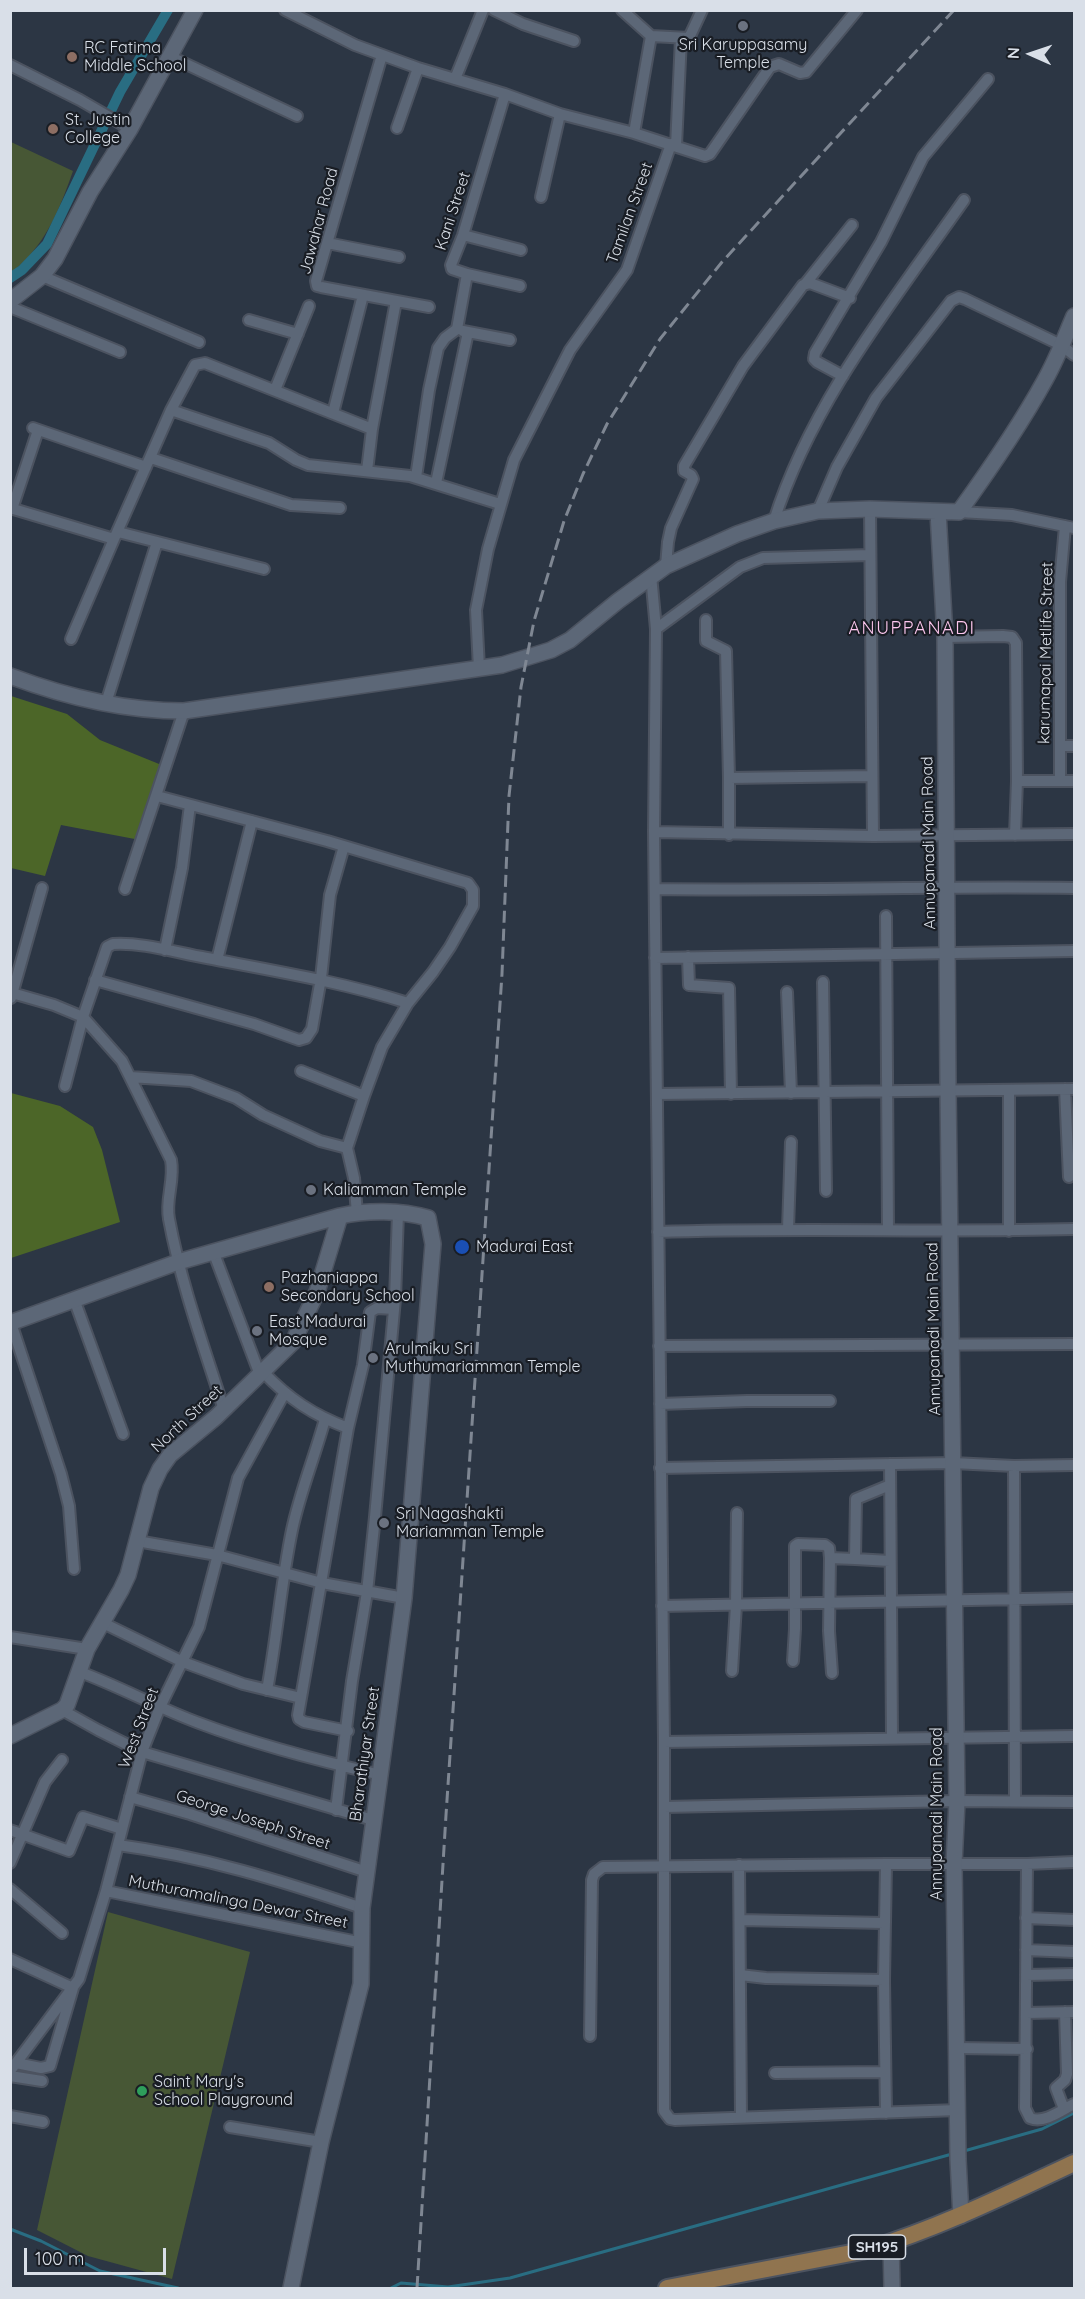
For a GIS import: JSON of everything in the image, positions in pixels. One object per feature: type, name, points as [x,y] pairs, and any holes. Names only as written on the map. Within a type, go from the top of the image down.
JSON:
[{"type":"main road","name":"SH195","points":[[667,2289],[867,2250],[891,2243],[961,2216],[1074,2163]]},
{"type":"street","points":[[10,301],[42,276],[55,259],[123,126],[169,57],[195,10]]},
{"type":"street","name":"Tamilan Street","points":[[285,10],[355,45],[418,68],[505,94],[560,114],[674,145],[627,270],[570,350],[514,460],[488,549],[476,610],[479,668]]},
{"type":"street","points":[[455,79],[483,10]]},
{"type":"street","points":[[494,10],[523,24],[574,41]]},
{"type":"street","points":[[622,10],[651,36],[681,39],[689,38],[693,34],[702,10]]},
{"type":"street","points":[[681,39],[674,145],[699,155],[711,154],[770,67],[775,63],[806,72],[857,10]]},
{"type":"street","points":[[634,133],[651,36]]},
{"type":"street","name":"Jawahar Road","points":[[382,55],[316,281],[318,286],[429,307]]},
{"type":"street","points":[[169,57],[297,116]]},
{"type":"street","points":[[10,65],[80,100],[123,126]]},
{"type":"street","points":[[397,129],[418,68]]},
{"type":"street","points":[[843,376],[814,358],[815,353],[850,298],[881,242],[923,157],[988,79]]},
{"type":"street","name":"Kani Street","points":[[467,274],[452,269],[451,265],[463,235],[505,94]]},
{"type":"street","points":[[541,198],[560,114]]},
{"type":"street","points":[[774,521],[783,493],[827,400],[964,200]]},
{"type":"street","points":[[666,566],[671,528],[693,479],[692,475],[684,471],[684,466],[743,366],[852,225]]},
{"type":"street","points":[[463,235],[521,250]]},
{"type":"street","points":[[327,243],[399,257]]},
{"type":"street","points":[[416,477],[429,390],[438,348],[445,338],[457,328],[467,274],[520,286]]},
{"type":"street","points":[[42,276],[200,342]]},
{"type":"street","points":[[806,283],[850,298]]},
{"type":"street","points":[[333,413],[363,295]]},
{"type":"street","points":[[818,511],[837,467],[876,398],[951,301],[959,297],[964,299],[1061,345],[1074,355]]},
{"type":"street","points":[[367,471],[372,429],[396,301]]},
{"type":"street","points":[[275,390],[309,306]]},
{"type":"street","points":[[10,307],[120,352]]},
{"type":"street","points":[[959,512],[1006,446],[1047,377],[1074,316]]},
{"type":"street","points":[[249,320],[298,334]]},
{"type":"street","points":[[457,328],[510,340]]},
{"type":"street","points":[[436,483],[468,332]]},
{"type":"street","points":[[71,639],[171,410],[198,363],[206,363],[372,429]]},
{"type":"street","points":[[171,410],[269,443],[308,465],[416,477],[500,504]]},
{"type":"street","points":[[264,569],[158,542],[116,536],[11,508],[36,429],[291,505],[340,508]]},
{"type":"street","points":[[870,509],[873,836]]},
{"type":"street","points":[[10,676],[34,686],[83,699],[160,711],[184,711],[502,665],[551,650],[570,640],[651,575],[666,566],[737,534],[774,521],[818,511],[870,509],[1012,515],[1070,527]]},
{"type":"street","name":"Annupanadi Main Road","points":[[938,512],[945,637],[957,1801],[954,1864],[961,2216]]},
{"type":"street","name":"karumapai Metlife Street","points":[[1060,781],[1060,582],[1070,527]]},
{"type":"street","points":[[106,703],[158,542]]},
{"type":"street","points":[[656,628],[740,567],[752,561],[763,558],[870,555]]},
{"type":"street","points":[[651,575],[656,628],[654,832],[665,1866],[664,2111],[670,2119],[675,2120],[958,2110]]},
{"type":"street","points":[[706,620],[705,641],[724,649],[727,655],[729,835]]},
{"type":"street","points":[[945,637],[1003,636],[1012,638],[1016,644],[1015,835]]},
{"type":"street","points":[[125,889],[184,711]]},
{"type":"street","points":[[1060,746],[1074,746]]},
{"type":"street","points":[[729,778],[872,776]]},
{"type":"street","points":[[1017,781],[1074,781]]},
{"type":"street","points":[[156,796],[344,846],[468,883],[473,890],[473,906],[434,972],[408,1003],[382,1047],[364,1096],[347,1148],[354,1178],[357,1213]]},
{"type":"street","points":[[165,950],[182,868],[190,805]]},
{"type":"street","points":[[217,960],[252,821]]},
{"type":"street","points":[[654,832],[873,836],[1074,834]]},
{"type":"street","points":[[96,980],[254,1024],[299,1040],[306,1038],[312,1029],[321,978],[330,895],[344,846]]},
{"type":"street","points":[[42,888],[11,996],[54,1005],[83,1017],[122,1061],[171,1160],[168,1217],[178,1262],[224,1410]]},
{"type":"street","points":[[655,890],[1074,888]]},
{"type":"street","points":[[886,916],[888,1230]]},
{"type":"street","points":[[65,1086],[83,1017],[107,947],[112,944],[165,950],[321,978],[408,1003]]},
{"type":"street","points":[[655,958],[1074,951]]},
{"type":"street","points":[[688,957],[689,985],[729,988],[731,1094]]},
{"type":"street","points":[[823,981],[826,1191]]},
{"type":"street","points":[[787,992],[791,1093]]},
{"type":"street","points":[[301,1071],[364,1096]]},
{"type":"street","points":[[130,1077],[191,1081],[236,1098],[263,1115],[320,1141],[347,1148]]},
{"type":"street","points":[[657,1094],[1070,1089],[1069,1177]]},
{"type":"street","points":[[1009,1090],[1009,1231]]},
{"type":"street","points":[[788,1229],[791,1142]]},
{"type":"street","points":[[74,1569],[69,1506],[64,1485],[11,1323],[213,1251],[340,1216],[357,1213],[398,1213],[394,1309],[367,1592],[352,1681],[348,1731],[336,1810]]},
{"type":"street","name":"Bharathiyar Street","points":[[291,2289],[321,2142],[361,1984],[362,1908],[404,1598],[433,1244],[428,1218],[398,1213]]},
{"type":"street","name":"North Street","points":[[62,1710],[67,1705],[87,1649],[124,1583],[151,1488],[160,1469],[170,1455],[224,1410],[286,1350],[306,1318],[317,1292],[340,1216]]},
{"type":"street","points":[[658,1232],[788,1229],[1009,1231],[1074,1229]]},
{"type":"street","points":[[213,1251],[261,1373],[284,1394],[325,1419],[348,1428]]},
{"type":"street","points":[[74,1299],[123,1434]]},
{"type":"street","points":[[348,1731],[301,1721],[298,1715],[348,1428],[363,1365],[370,1312],[377,1308],[394,1309]]},
{"type":"street","points":[[659,1346],[1074,1344]]},
{"type":"street","name":"West Street","points":[[12,2068],[79,1979],[106,1891],[142,1752],[160,1707],[199,1627],[238,1478],[284,1394]]},
{"type":"street","points":[[660,1404],[830,1401]]},
{"type":"street","points":[[267,1689],[284,1571],[303,1489],[325,1419]]},
{"type":"street","points":[[660,1468],[953,1463],[1014,1466],[1074,1465]]},
{"type":"street","points":[[890,1464],[889,1601],[892,1737]]},
{"type":"street","points":[[1014,1466],[1015,1802]]},
{"type":"street","points":[[855,1559],[856,1499],[890,1485]]},
{"type":"street","points":[[732,1671],[736,1605],[737,1513]]},
{"type":"street","points":[[137,1541],[217,1555],[284,1571],[322,1583],[404,1598]]},
{"type":"street","points":[[793,1661],[795,1546],[798,1544],[825,1545],[829,1548],[830,1558],[829,1631],[832,1673]]},
{"type":"street","points":[[830,1558],[890,1562]]},
{"type":"street","points":[[662,1606],[1074,1598]]},
{"type":"street","points":[[103,1623],[183,1662],[243,1684],[301,1698]]},
{"type":"street","points":[[10,1637],[87,1649]]},
{"type":"street","points":[[80,1672],[222,1731],[381,1775]]},
{"type":"street","points":[[14,1730],[62,1710],[142,1752],[373,1820]]},
{"type":"street","points":[[664,1742],[1074,1736]]},
{"type":"street","points":[[10,1863],[45,1782],[62,1760]]},
{"type":"street","name":"George Joseph Street","points":[[130,1797],[190,1814],[367,1872]]},
{"type":"street","points":[[664,1807],[957,1801],[1074,1802]]},
{"type":"street","points":[[10,1830],[69,1851],[83,1817],[122,1829]]},
{"type":"street","points":[[118,1845],[201,1859],[362,1908]]},
{"type":"street","points":[[590,2036],[591,1897],[594,1874],[603,1867],[1074,1862]]},
{"type":"street","points":[[886,1863],[884,1923],[886,2113]]},
{"type":"street","points":[[1026,2013],[1070,2012],[1067,2074],[1065,2080],[1056,2088],[1069,2106],[1035,2120],[1026,2114],[1027,2049],[1026,2013],[1026,1918],[1027,1864]]},
{"type":"street","points":[[739,1865],[741,2116]]},
{"type":"street","points":[[10,1889],[62,1933]]},
{"type":"street","name":"Muthuramalinga Dewar Street","points":[[106,1891],[363,1942]]},
{"type":"street","points":[[1026,1918],[1074,1920]]},
{"type":"street","points":[[740,1920],[884,1923]]},
{"type":"street","points":[[1026,1950],[1074,1953]]},
{"type":"street","points":[[10,1959],[73,1988],[50,2066],[12,2068]]},
{"type":"street","points":[[1026,1975],[1074,1974]]},
{"type":"street","points":[[740,1976],[884,1980]]},
{"type":"street","points":[[957,2048],[1027,2049]]},
{"type":"street","points":[[12,2068],[42,2081]]},
{"type":"street","points":[[776,2073],[885,2072]]},
{"type":"street","points":[[10,2116],[43,2122]]},
{"type":"street","points":[[230,2127],[321,2142]]},
{"type":"street","points":[[891,2243],[892,2289]]},
{"type":"green space","points":[[11,142],[73,171],[62,200],[42,239],[23,263],[11,273]]},
{"type":"green space","points":[[11,696],[67,714],[100,740],[164,766],[140,840],[61,825],[45,876],[11,868]]},
{"type":"green space","points":[[11,1093],[60,1106],[93,1127],[102,1150],[120,1222],[11,1258]]},
{"type":"green space","name":"Saint Mary's School Playground","points":[[108,1912],[250,1952],[172,2279],[88,2256],[37,2230]]},
{"type":"waterway","points":[[10,278],[22,270],[47,244],[120,92],[168,10]]},
{"type":"waterway","points":[[964,2151],[1042,2129],[1074,2113]]},
{"type":"waterway","points":[[391,2288],[401,2283],[448,2287],[510,2278],[952,2154]]},
{"type":"waterway","points":[[10,2229],[41,2241],[100,2271],[178,2288]]},
{"type":"railway","points":[[417,2288],[502,974],[509,796],[521,687],[534,621],[564,521],[583,474],[607,424],[660,339],[722,262],[954,10]]},
{"type":"place","name":"Sri Karuppasamy Temple","points":[[743,26]]},
{"type":"place","name":"RC Fatima Middle School","points":[[72,57]]},
{"type":"place","name":"St. Justin College","points":[[53,129]]},
{"type":"place","name":"Kaliamman Temple","points":[[311,1190]]},
{"type":"place","name":"Madurai East","points":[[462,1247]]},
{"type":"place","name":"Pazhaniappa Secondary School","points":[[269,1287]]},
{"type":"place","name":"East Madurai Mosque","points":[[257,1331]]},
{"type":"place","name":"Arulmiku Sri Muthumariamman Temple","points":[[373,1358]]},
{"type":"place","name":"Sri Nagashakti Mariamman Temple","points":[[384,1523]]},
{"type":"place","name":"Saint Mary's School Playground","points":[[142,2091]]},
{"type":"district","name":"ANUPPANADI","points":[[912,629]]}]
